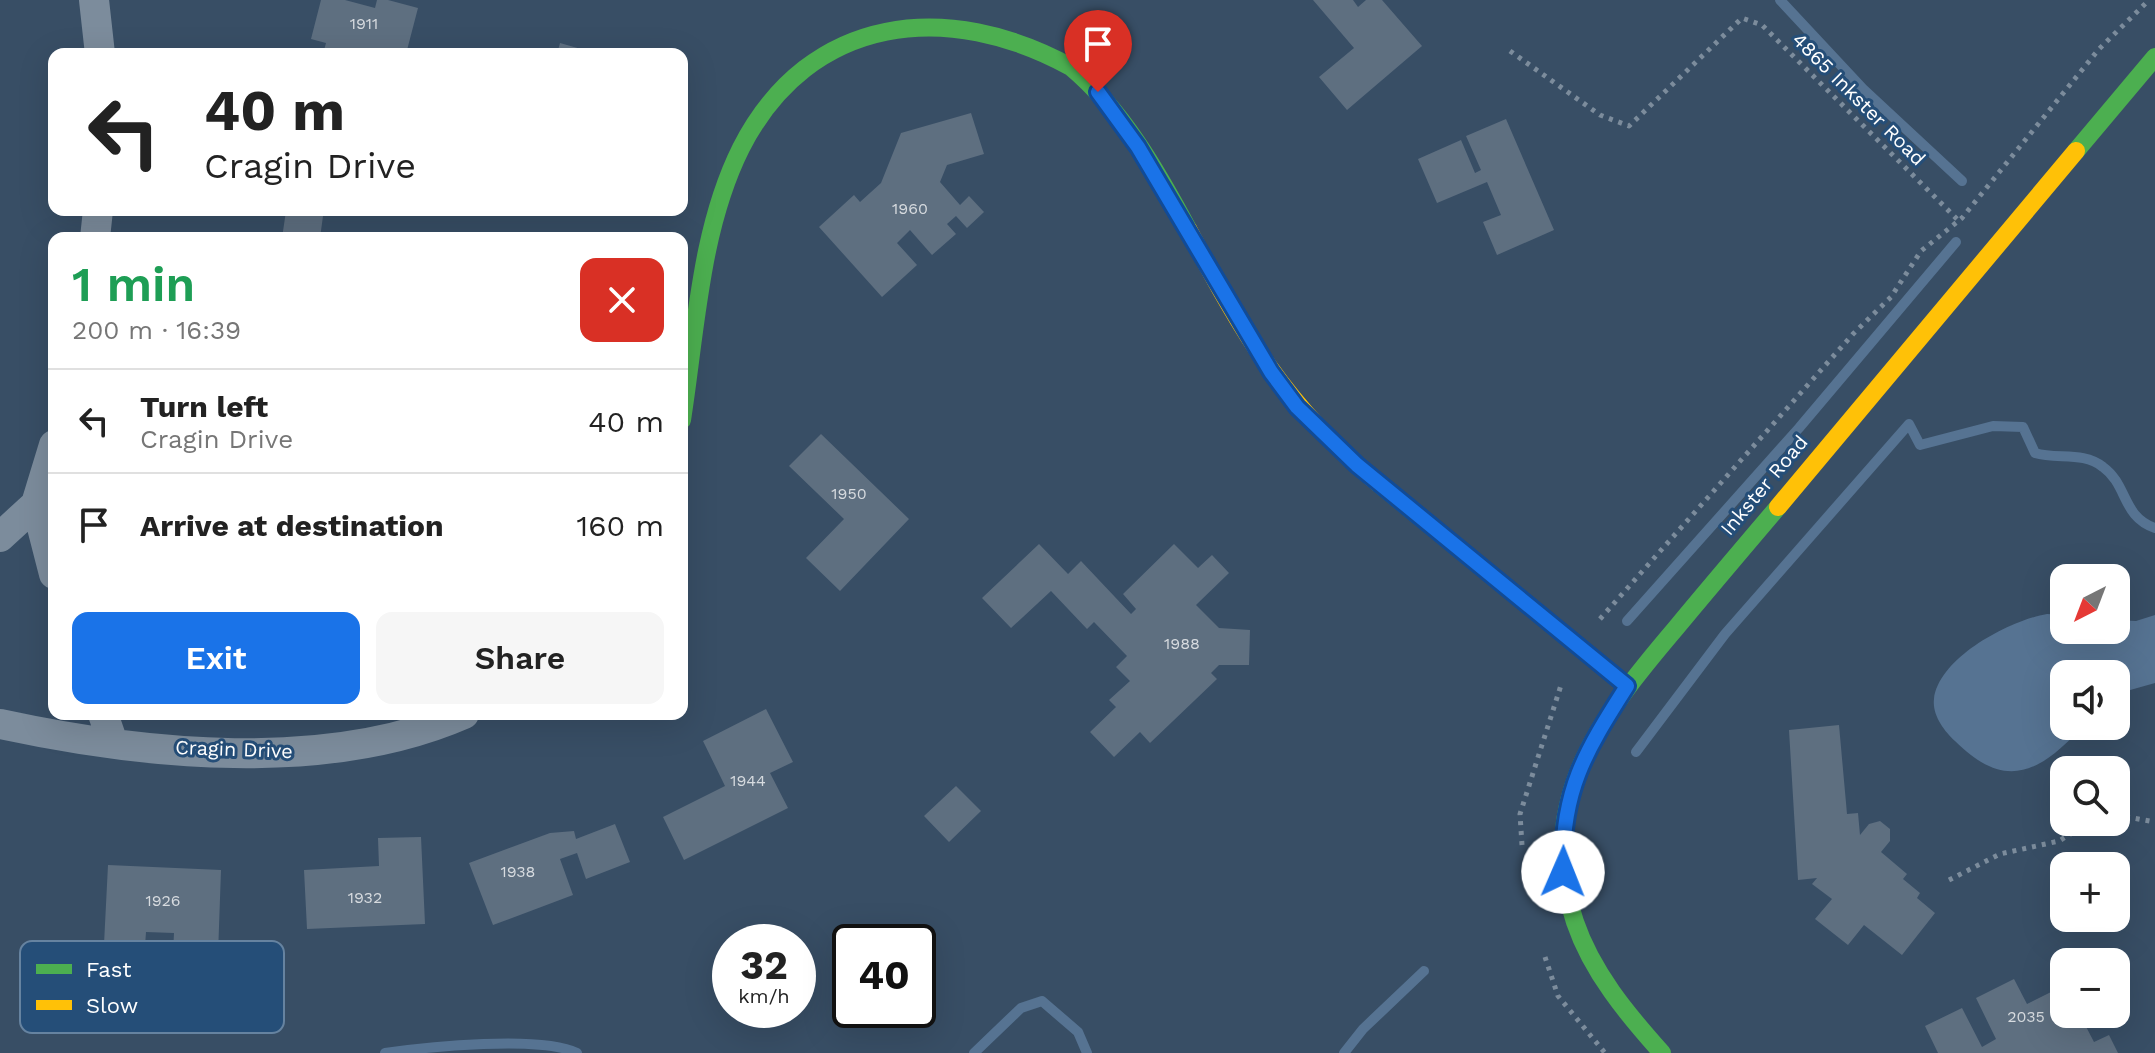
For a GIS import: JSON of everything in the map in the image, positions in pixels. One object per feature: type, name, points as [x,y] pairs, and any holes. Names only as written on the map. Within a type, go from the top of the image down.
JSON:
[{"type":"street","points":[[94,0],[99,48]]},
{"type":"street","points":[[688,378],[703,272],[718,201],[732,162],[775,92],[858,17],[944,6],[1020,32],[1073,68],[1128,131],[1271,372],[1297,407],[1357,465],[1627,686]]},
{"type":"street","name":"Inkster Road","points":[[1662,1053],[1611,997],[1595,970],[1568,909],[1563,844],[1566,811],[1578,769],[1627,686],[2155,57]]},
{"type":"street","points":[[0,537],[36,504],[48,465]]},
{"type":"street","points":[[36,504],[48,551]]},
{"type":"street","points":[[105,720],[113,743]]},
{"type":"street","name":"Cragin Drive","points":[[0,724],[113,743],[223,751],[300,751],[385,740],[446,720]]},
{"type":"path","name":"4865 Inkster Road","points":[[1510,51],[1600,115],[1629,126],[1742,18],[1762,25],[1990,251]]},
{"type":"path","points":[[2130,818],[2155,822]]},
{"type":"path","points":[[1949,880],[2000,854],[2059,841],[2067,836]]},
{"type":"water","points":[[2050,614],[2050,644],[2130,644],[2130,621],[2155,615],[2155,683],[2130,690],[2130,660],[2050,660],[2050,740],[2069,740],[2036,765],[2006,771],[1973,757],[1955,741],[1940,722],[1934,699],[1939,684],[1962,655],[1997,632]]},
{"type":"building","points":[[321,0],[345,0],[375,8],[377,0],[388,0],[418,8],[408,48],[325,48],[326,43],[311,39]]},
{"type":"building","points":[[1313,0],[1353,0],[1358,7],[1366,0],[1382,0],[1422,46],[1347,110],[1319,77],[1354,48]]},
{"type":"building","points":[[560,43],[578,48],[559,48]]},
{"type":"building","points":[[971,113],[984,154],[947,165],[940,182],[960,205],[969,196],[984,212],[967,228],[956,216],[947,224],[956,234],[932,255],[910,230],[897,243],[917,265],[882,297],[819,227],[854,195],[860,202],[881,183],[901,133]]},
{"type":"building","points":[[1506,119],[1554,230],[1497,255],[1483,222],[1501,215],[1487,182],[1437,203],[1418,159],[1461,140],[1475,173],[1481,170],[1466,136]]},
{"type":"building","points":[[285,216],[323,216],[321,232],[283,232]]},
{"type":"building","points":[[821,434],[909,519],[840,591],[806,558],[844,519],[789,466]]},
{"type":"building","points":[[1039,544],[1068,574],[1081,561],[1131,614],[1136,609],[1123,594],[1174,544],[1198,568],[1212,555],[1229,573],[1196,605],[1219,628],[1250,630],[1249,665],[1219,665],[1211,673],[1217,679],[1150,743],[1140,732],[1114,757],[1090,732],[1116,707],[1109,700],[1130,681],[1116,667],[1127,656],[1094,622],[1087,629],[1051,591],[1011,628],[982,598]]},
{"type":"building","points":[[766,709],[793,762],[770,773],[788,808],[684,860],[663,817],[725,786],[703,741]]},
{"type":"building","points":[[1839,725],[1847,814],[1858,813],[1860,835],[1869,824],[1880,821],[1890,829],[1890,841],[1881,852],[1907,874],[1903,879],[1920,893],[1917,898],[1935,913],[1902,955],[1864,925],[1848,945],[1815,919],[1832,899],[1812,884],[1817,878],[1798,880],[1789,730]]},
{"type":"building","points":[[956,786],[981,811],[949,842],[924,816]]},
{"type":"building","points":[[615,824],[630,862],[586,879],[577,853],[560,859],[573,895],[493,925],[469,863],[550,833],[574,831],[576,839]]},
{"type":"building","points":[[421,837],[425,924],[307,929],[304,870],[379,866],[378,838]]},
{"type":"building","points":[[108,865],[221,870],[218,941],[174,941],[174,933],[146,932],[145,941],[104,941]]},
{"type":"building","points":[[2014,979],[2027,1004],[2050,992],[2050,1028],[2087,1028],[2094,1042],[2109,1035],[2118,1053],[1938,1053],[1925,1026],[1962,1008],[1982,1047],[1996,1039],[1976,998]]},
{"type":"waterway","points":[[1780,0],[1863,89],[1962,181]]},
{"type":"waterway","points":[[1627,621],[1799,428],[1956,242]]},
{"type":"waterway","points":[[1636,752],[1725,634],[1909,424],[1920,445],[1993,426],[2023,427],[2035,453],[2078,457],[2103,467],[2111,474],[2136,516],[2155,528]]},
{"type":"waterway","points":[[1344,1053],[1363,1029],[1424,971]]},
{"type":"waterway","points":[[974,1053],[1021,1008],[1042,1001],[1078,1032],[1087,1053]]},
{"type":"waterway","points":[[385,1053],[512,1044],[560,1048],[577,1053]]},
{"type":"traffic: fast","points":[[688,376],[708,246],[716,212],[741,148],[770,103],[805,69],[844,45],[886,32],[931,28],[978,32],[1025,46],[1071,67],[1122,122],[1151,164],[1188,229]]},
{"type":"traffic: fast","points":[[2076,151],[2155,57]]},
{"type":"traffic: fast","points":[[1378,483],[1627,686]]},
{"type":"traffic: fast","points":[[1662,1053],[1601,975],[1575,922],[1565,878],[1563,837],[1569,799],[1582,762],[1623,694],[1778,507]]},
{"type":"traffic: slow","points":[[1778,507],[2076,151]]},
{"type":"traffic: slow","points":[[1188,229],[1248,335],[1292,397],[1317,426],[1378,483]]},
{"type":"route","points":[[1098,92],[1128,131],[1271,372],[1297,407],[1357,465],[1578,649],[1627,686],[1578,769],[1566,811],[1563,872]]}]
